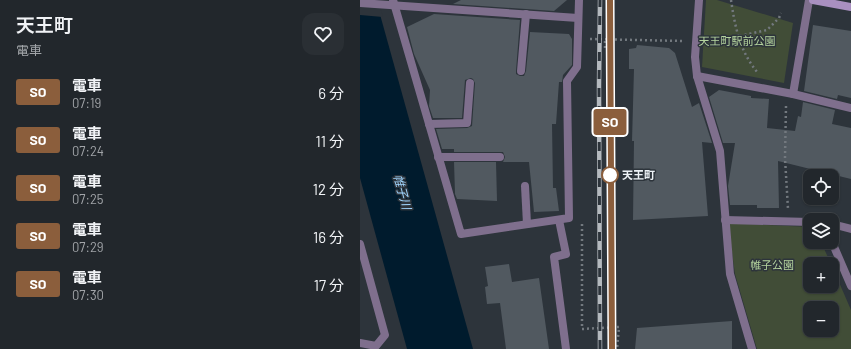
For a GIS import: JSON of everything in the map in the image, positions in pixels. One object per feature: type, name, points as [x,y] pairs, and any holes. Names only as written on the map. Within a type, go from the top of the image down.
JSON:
[{"type":"street","points":[[393,2],[461,234],[570,218],[567,81],[577,67],[579,0]]},
{"type":"street","points":[[699,0],[695,57],[697,76],[720,151],[730,274],[752,349]]},
{"type":"street","points":[[790,94],[809,0]]},
{"type":"street","points":[[814,0],[851,8]]},
{"type":"street","points":[[360,3],[393,2],[578,18]]},
{"type":"street","points":[[521,71],[526,14]]},
{"type":"street","points":[[697,76],[773,90],[851,108]]},
{"type":"street","points":[[428,124],[467,123],[470,83]]},
{"type":"street","points":[[438,157],[500,157]]},
{"type":"street","points":[[525,186],[527,224]]},
{"type":"street","points":[[559,220],[566,254],[554,257],[566,349]]},
{"type":"street","points":[[725,220],[803,222]]},
{"type":"street","points":[[839,226],[851,229]]},
{"type":"street","points":[[360,244],[385,335],[376,346],[360,344]]},
{"type":"street","points":[[835,249],[851,286]]},
{"type":"path","points":[[731,0],[738,37],[744,52],[750,63],[773,90]]},
{"type":"path","points":[[605,39],[605,48]]},
{"type":"path","points":[[788,222],[785,158],[790,94]]},
{"type":"path","points":[[570,218],[582,216],[582,329],[620,327],[617,349]]},
{"type":"green space","name":"天王町駅前公園","points":[[706,0],[717,0],[793,23],[784,83],[702,67]]},
{"type":"green space","name":"帷子公園","points":[[728,223],[803,227],[803,249],[824,249],[828,257],[803,257],[803,293],[839,293],[839,282],[851,310],[851,349],[757,349],[735,274]]},
{"type":"water","name":"帷子川","points":[[360,0],[376,0],[473,349],[407,349],[360,178]]},
{"type":"pier","points":[[360,0],[378,0],[383,17],[360,15]]},
{"type":"building","points":[[461,0],[567,0],[554,11],[453,4]]},
{"type":"building","points":[[434,14],[520,20],[516,74],[520,76],[524,76],[526,71],[530,32],[569,34],[572,39],[572,65],[563,75],[562,82],[559,82],[556,124],[552,124],[553,188],[556,188],[559,211],[534,212],[529,162],[503,162],[505,157],[503,152],[454,152],[454,149],[442,149],[436,129],[467,128],[472,126],[475,83],[471,78],[465,80],[462,118],[433,118],[429,106],[430,90],[414,54],[407,27]]},
{"type":"building","points":[[813,25],[851,31],[851,98],[838,95],[837,99],[804,91]]},
{"type":"building","points":[[637,45],[669,48],[675,53],[692,107],[699,103],[712,143],[702,142],[708,216],[633,220],[634,141],[632,141],[634,69],[629,69],[629,49],[636,48]]},
{"type":"building","points":[[719,90],[751,96],[751,98],[769,99],[767,128],[795,131],[798,116],[801,117],[803,102],[835,110],[832,124],[851,128],[851,179],[839,176],[839,169],[810,169],[778,161],[779,208],[757,208],[757,205],[730,205],[728,186],[735,143],[723,143],[709,97]]},
{"type":"building","points":[[454,162],[496,162],[497,201],[457,199],[455,194]]},
{"type":"building","points":[[509,264],[512,282],[539,278],[549,349],[506,349],[500,303],[487,304],[485,287],[488,286],[485,267]]},
{"type":"building","points":[[732,321],[732,349],[635,349],[637,328]]},
{"type":"railway","points":[[600,0],[600,349]]},
{"type":"railway","points":[[610,0],[612,349]]},
{"type":"train","name":"SO","points":[[610,0],[612,349]]},
{"type":"place","name":"天王町","points":[[610,175]]}]
